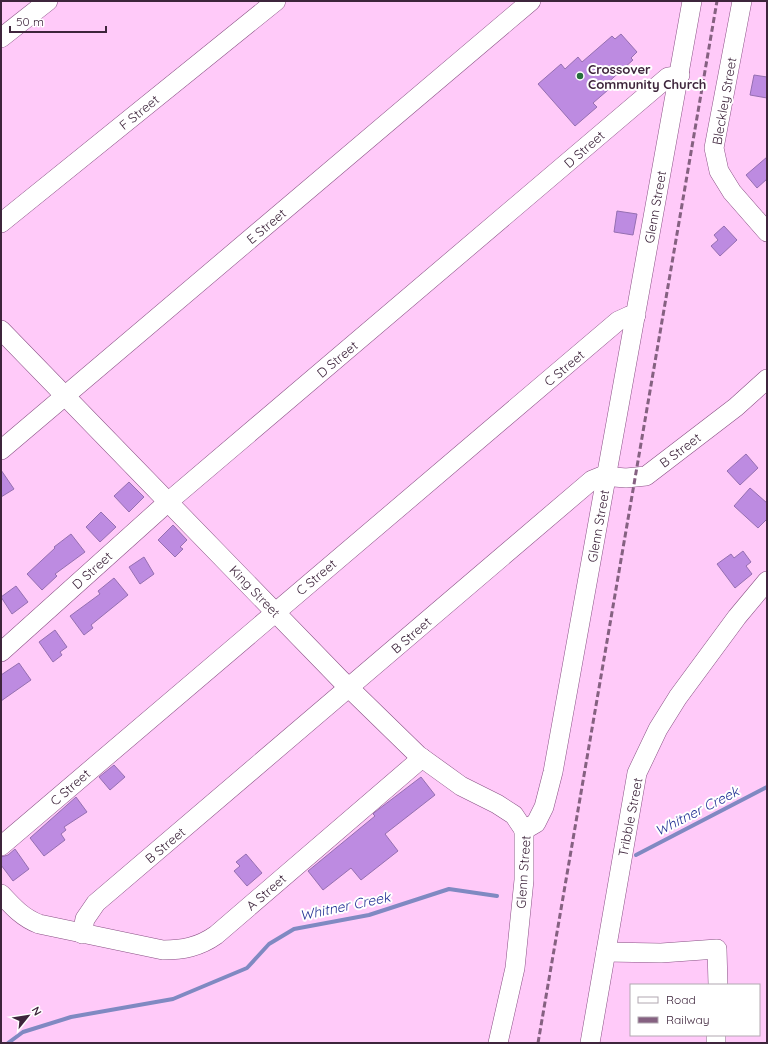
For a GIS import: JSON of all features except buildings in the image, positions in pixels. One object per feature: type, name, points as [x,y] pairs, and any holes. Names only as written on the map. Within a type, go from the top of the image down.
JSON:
[{"type":"street","points":[[1,38],[48,1]]},
{"type":"street","name":"F Street","points":[[1,223],[276,1]]},
{"type":"street","name":"E Street","points":[[1,450],[531,1]]},
{"type":"street","name":"Glenn Street","points":[[498,1043],[515,968],[524,880],[524,830],[536,823],[539,818],[544,807],[553,772],[680,75],[692,1]]},
{"type":"street","name":"Bleckley Street","points":[[742,1],[714,148],[719,171],[732,192],[767,232]]},
{"type":"street","name":"D Street","points":[[1,652],[168,502],[668,77],[680,75]]},
{"type":"street","name":"C Street","points":[[1,846],[618,321],[629,316],[636,315]]},
{"type":"street","name":"King Street","points":[[1,330],[350,688],[422,758],[461,786],[497,804],[514,815],[524,830]]},
{"type":"street","name":"B Street","points":[[82,934],[85,919],[96,903],[350,688],[592,480],[607,476],[626,478],[646,476],[736,408],[767,379]]},
{"type":"street","name":"Tribble Street","points":[[590,1043],[637,773],[658,729],[678,697],[737,617],[767,581]]},
{"type":"street","name":"A Street","points":[[1,894],[28,920],[82,934],[162,950],[179,950],[194,947],[207,941],[422,758]]},
{"type":"street","points":[[606,952],[660,953],[718,949],[718,984]]},
{"type":"waterway","name":"Whitner Creek","points":[[636,855],[767,787]]},
{"type":"waterway","name":"Whitner Creek","points":[[8,1043],[23,1032],[71,1017],[173,999],[247,968],[269,944],[294,929],[369,915],[449,889],[497,896]]},
{"type":"railway","points":[[538,1043],[717,1]]},
{"type":"place","name":"Crossover Community Church","points":[[580,76]]}]
